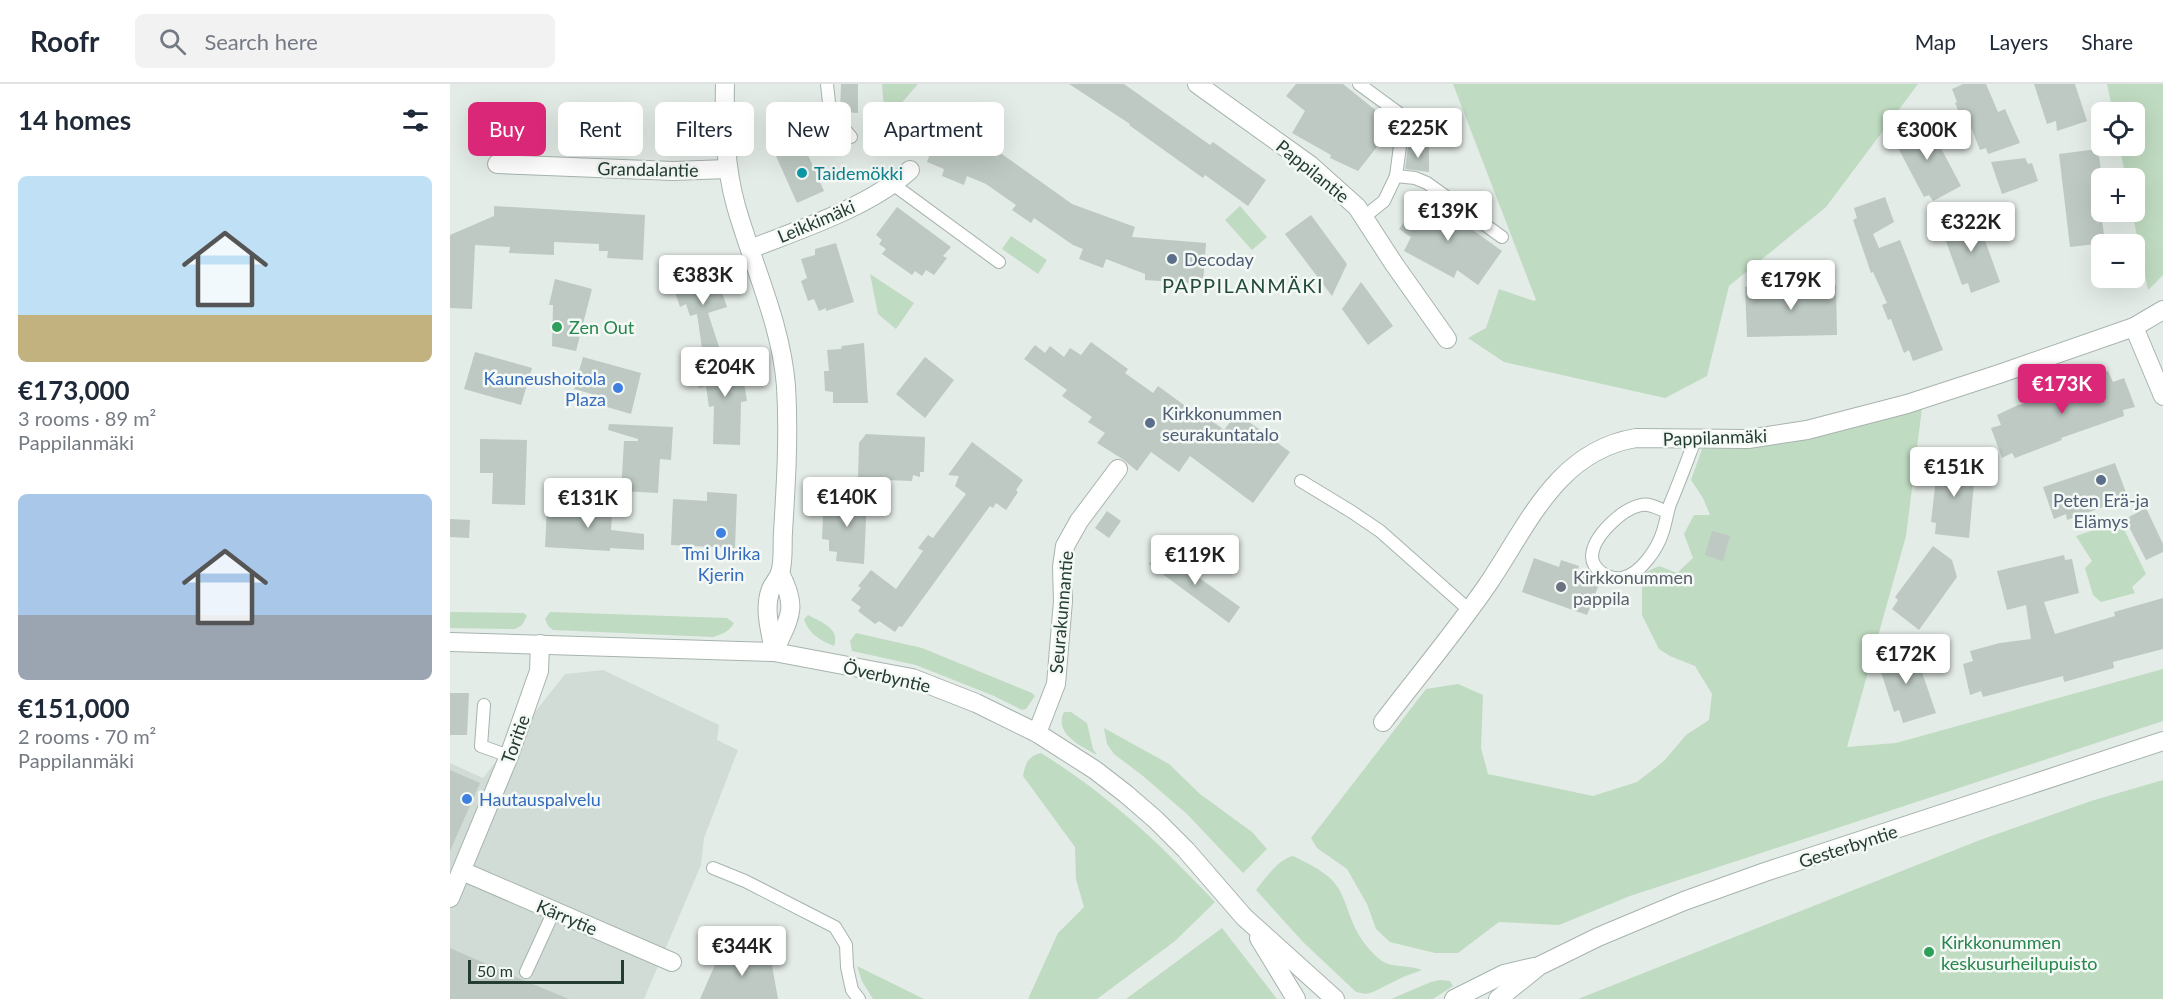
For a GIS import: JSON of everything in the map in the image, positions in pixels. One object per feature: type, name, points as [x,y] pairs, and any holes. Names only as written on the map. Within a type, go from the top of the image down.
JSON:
[{"type":"street","points":[[725,84],[724,120],[728,169],[736,205],[771,311],[782,355],[786,385],[786,483],[780,573],[790,592],[791,610],[774,652]]},
{"type":"street","name":"Pappilantie","points":[[1197,84],[1310,165],[1357,207],[1394,264],[1448,339]]},
{"type":"street","name":"Grandalantie","points":[[497,164],[673,171],[728,169]]},
{"type":"street","name":"Leikkimäki","points":[[750,249],[825,219],[894,185],[910,170]]},
{"type":"street","name":"Pappilanmäki","points":[[1383,722],[1488,585],[1545,494],[1576,464],[1604,447],[1621,441],[1642,438],[1748,439],[1807,430],[1907,404],[2134,327],[2163,310]]},
{"type":"street","points":[[2134,327],[2163,396]]},
{"type":"street","name":"Seurakunnantie","points":[[1037,733],[1056,684],[1065,546],[1079,521],[1118,469]]},
{"type":"street","name":"Överbyntie","points":[[450,642],[774,652],[912,678],[976,703],[1037,733],[1095,770],[1156,820],[1186,850],[1244,917],[1335,999]]},
{"type":"street","name":"Toritie","points":[[450,898],[509,756],[540,671],[540,644]]},
{"type":"street","name":"Gesterbyntie","points":[[1498,999],[1539,966],[1598,937],[1724,887],[2163,741]]},
{"type":"street","name":"Kärrytie","points":[[462,871],[672,962]]},
{"type":"street","name":"Överbyntie","points":[[1244,917],[1296,999]]},
{"type":"street","name":"Gesterbyntie","points":[[1454,999],[1504,974],[1539,966]]},
{"type":"lane","points":[[828,84],[829,102]]},
{"type":"lane","points":[[1359,84],[1400,114],[1403,119],[1400,159],[1396,176],[1384,201],[1364,217]]},
{"type":"lane","points":[[1396,176],[1415,178],[1427,183],[1502,237]]},
{"type":"lane","points":[[894,185],[999,262]]},
{"type":"lane","points":[[1667,512],[1642,505],[1623,513],[1609,525],[1595,544],[1592,557],[1596,567],[1603,574],[1622,578],[1634,572],[1645,562],[1664,531],[1667,512],[1695,440]]},
{"type":"lane","points":[[1301,481],[1380,531],[1468,609]]},
{"type":"lane","points":[[484,705],[481,746],[509,756]]},
{"type":"lane","points":[[713,868],[745,880],[836,927],[846,945],[847,967],[852,990],[859,999]]},
{"type":"lane","points":[[526,972],[554,911]]},
{"type":"shaded area","points":[[603,670],[719,725],[717,740],[738,750],[704,838],[701,865],[644,999],[450,999],[450,763],[483,778],[565,674]]},
{"type":"green space","points":[[882,84],[918,84],[902,102],[883,102]]},
{"type":"green space","points":[[1453,84],[1918,84],[1826,207],[1729,286],[1707,376],[1665,398],[1504,362],[1468,338],[1486,328],[1499,289],[1536,300]]},
{"type":"green space","points":[[2107,84],[2163,84],[2163,275],[2148,290],[2145,275],[2145,234],[2137,234],[2134,222],[2145,222],[2145,168],[2124,168],[2121,156],[2145,156],[2145,102],[2111,102]]},
{"type":"green space","points":[[1240,206],[1267,237],[1252,250],[1225,220]]},
{"type":"green space","points":[[1011,236],[1047,260],[1038,274],[1002,249]]},
{"type":"green space","points":[[870,274],[914,303],[896,329],[878,314]]},
{"type":"green space","points":[[1922,408],[1906,536],[1847,747],[1896,743],[2163,669],[2163,721],[1630,896],[1559,925],[1499,922],[1458,953],[1435,953],[1390,942],[1376,929],[1367,904],[1347,869],[1317,848],[1311,838],[1426,689],[1458,684],[1483,695],[1481,748],[1488,774],[1593,796],[1637,782],[1664,761],[1686,735],[1709,720],[1712,694],[1695,666],[1659,649],[1642,615],[1642,574],[1659,566],[1677,573],[1693,558],[1684,534],[1694,515],[1710,515],[1703,498],[1691,480],[1702,449],[1750,448],[1811,439]]},
{"type":"green space","points":[[2120,521],[2146,574],[2132,587],[2135,593],[2101,602],[2093,595],[2085,568],[2092,561],[2076,536]]},
{"type":"green space","points":[[450,612],[524,613],[527,616],[522,625],[515,629],[450,628]]},
{"type":"green space","points":[[550,612],[727,618],[734,623],[728,631],[713,637],[553,630],[545,619]]},
{"type":"green space","points":[[808,615],[824,623],[832,631],[835,635],[834,646],[812,632],[804,619]]},
{"type":"green space","points":[[856,633],[922,648],[1035,696],[1026,709],[1022,710],[994,696],[916,665],[852,651],[850,641]]},
{"type":"green space","points":[[1064,712],[1071,712],[1087,723],[1093,749],[1097,755],[1078,744],[1066,733],[1062,720]]},
{"type":"green space","points":[[1104,728],[1169,764],[1200,794],[1252,832],[1267,849],[1243,873],[1187,814],[1114,754],[1107,744]]},
{"type":"green space","points":[[1041,753],[1112,803],[1174,860],[1215,902],[1175,941],[1097,999],[1028,999],[1058,933],[1084,907],[1076,879],[1075,847],[1023,776],[1028,761]]},
{"type":"green space","name":"Kirkkonummen keskusurheilupuisto","points":[[2163,780],[2163,999],[1578,999],[1980,840],[2091,801]]},
{"type":"green space","points":[[1293,856],[1332,880],[1342,894],[1357,932],[1377,957],[1391,965],[1422,970],[1373,992],[1366,994],[1356,992],[1303,942],[1256,890],[1277,865]]},
{"type":"green space","points":[[1222,928],[1277,999],[1126,999]]},
{"type":"green space","points":[[857,966],[924,999],[873,999],[862,981]]},
{"type":"green space","points":[[1450,981],[1453,986],[1433,999],[1391,999],[1431,982]]},
{"type":"building","points":[[841,84],[858,84],[858,113],[851,113],[851,102],[840,102]]},
{"type":"building","points":[[1069,84],[1124,84],[1210,145],[1213,142],[1266,180],[1248,206],[1205,175],[1203,178],[1130,124]]},
{"type":"building","points":[[1296,84],[1343,84],[1394,125],[1358,171],[1330,158],[1331,155],[1292,133],[1305,111],[1286,96]]},
{"type":"building","points":[[1963,84],[1986,84],[1998,112],[2005,109],[2020,143],[1988,154],[1986,148],[1980,150],[1968,120],[1963,122],[1955,103],[1957,102],[1952,89]]},
{"type":"building","points":[[2034,84],[2075,84],[2087,121],[2057,131],[2056,121],[2047,124]]},
{"type":"building","points":[[1925,118],[1961,186],[1933,201],[1929,195],[1924,197],[1896,144],[1900,141],[1896,134]]},
{"type":"building","points":[[1408,146],[1429,146],[1429,172],[1405,169]]},
{"type":"building","points":[[2091,150],[2091,156],[2099,156],[2101,168],[2091,168],[2091,222],[2102,222],[2104,234],[2091,234],[2091,245],[2070,247],[2059,154]]},
{"type":"building","points":[[776,156],[808,156],[824,191],[797,203]]},
{"type":"building","points":[[929,156],[1004,156],[1072,204],[1135,227],[1132,237],[1206,243],[1203,284],[1145,280],[1145,274],[1106,259],[1103,268],[1079,259],[1083,249],[1073,245],[1034,218],[1031,223],[1012,210],[1016,205],[986,184],[967,176],[964,185],[942,176],[944,169],[927,162]]},
{"type":"building","points":[[2025,158],[2028,164],[2032,163],[2038,181],[2002,194],[1991,162]]},
{"type":"building","points":[[1424,195],[1502,251],[1478,285],[1457,270],[1454,278],[1404,251],[1411,237],[1399,229]]},
{"type":"building","points":[[1885,197],[1894,222],[1873,234],[1879,248],[1900,240],[1943,350],[1913,361],[1909,350],[1904,353],[1891,319],[1888,320],[1882,305],[1887,303],[1873,272],[1871,273],[1853,220],[1857,218],[1854,208]]},
{"type":"building","points":[[494,206],[645,215],[643,260],[607,258],[608,251],[599,251],[599,244],[554,242],[554,255],[509,253],[510,247],[475,245],[472,309],[450,308],[450,235],[494,216]]},
{"type":"building","points":[[897,207],[951,247],[943,256],[947,258],[934,275],[926,270],[922,276],[915,271],[912,275],[882,254],[886,249],[879,244],[882,240],[876,235]]},
{"type":"building","points":[[1975,213],[2000,282],[1971,293],[1968,283],[1962,285],[1944,236],[1948,234],[1944,224]]},
{"type":"building","points":[[1311,215],[1347,264],[1332,296],[1285,234]]},
{"type":"building","points":[[836,243],[854,302],[819,311],[814,299],[808,301],[801,281],[807,278],[801,259],[815,255],[815,249]]},
{"type":"building","points":[[715,272],[727,307],[708,313],[720,350],[703,355],[697,314],[690,316],[686,304],[680,307],[673,286]]},
{"type":"building","points":[[555,279],[592,289],[576,351],[552,346],[553,305],[549,305]]},
{"type":"building","points":[[1361,282],[1393,326],[1368,345],[1342,309]]},
{"type":"building","points":[[1836,285],[1837,335],[1747,337],[1745,287]]},
{"type":"building","name":"Kirkkonummen seurakuntatalo","points":[[1091,342],[1128,369],[1125,373],[1153,393],[1158,386],[1192,411],[1195,408],[1224,430],[1237,413],[1290,452],[1253,503],[1190,456],[1179,472],[1151,452],[1137,471],[1097,443],[1105,433],[1088,422],[1092,417],[1062,396],[1067,390],[1024,359],[1035,345],[1045,353],[1050,346],[1064,357],[1070,348],[1081,355]]},
{"type":"building","points":[[864,343],[868,403],[833,403],[833,392],[825,391],[824,371],[829,371],[827,350]]},
{"type":"building","points":[[475,352],[532,368],[521,405],[464,389]]},
{"type":"building","points":[[583,357],[641,373],[631,414],[590,402],[592,394],[574,389]]},
{"type":"building","points":[[925,357],[954,380],[925,418],[896,394]]},
{"type":"building","points":[[740,358],[747,401],[741,402],[740,445],[713,444],[714,406],[709,407],[706,386],[699,388],[696,369],[705,368],[704,362]]},
{"type":"building","points":[[2108,371],[2113,382],[2124,378],[2135,407],[2123,410],[2124,416],[2061,438],[2062,440],[2015,458],[2012,453],[2002,458],[1991,428],[2001,425],[1997,415],[2018,405],[2062,393],[2060,388]]},
{"type":"building","points":[[609,424],[673,427],[671,460],[660,459],[658,493],[621,491],[624,441],[638,441],[638,439],[608,430]]},
{"type":"building","points":[[866,434],[925,437],[924,472],[920,472],[920,477],[913,475],[912,481],[858,479],[859,443]]},
{"type":"building","points":[[480,439],[527,440],[525,505],[492,504],[493,473],[480,473]]},
{"type":"building","points":[[972,442],[1023,480],[1016,490],[1018,492],[1006,510],[996,503],[993,508],[990,506],[902,627],[899,626],[895,632],[879,621],[875,624],[858,611],[861,607],[851,600],[861,588],[858,586],[871,570],[896,589],[923,551],[918,548],[928,535],[933,538],[966,494],[955,486],[959,476],[948,475]]},
{"type":"building","points":[[1943,458],[1976,461],[1969,538],[1935,534],[1936,523],[1931,522],[1937,470],[1941,471]]},
{"type":"building","points":[[2115,463],[2128,498],[2067,520],[2066,514],[2054,519],[2043,487]]},
{"type":"building","points":[[707,492],[737,494],[735,548],[671,545],[673,499],[707,501]]},
{"type":"building","points":[[845,493],[867,496],[864,564],[836,561],[837,552],[829,551],[829,540],[822,539],[823,516],[829,516],[830,497],[844,497]]},
{"type":"building","points":[[582,499],[613,501],[611,530],[644,534],[644,550],[610,548],[610,551],[545,547],[547,508],[581,510]]},
{"type":"building","points":[[2146,508],[2163,544],[2163,552],[2146,560],[2125,519]]},
{"type":"building","points":[[1107,511],[1121,521],[1109,538],[1095,528]]},
{"type":"building","points":[[450,519],[470,520],[469,538],[450,537]]},
{"type":"building","points":[[1712,531],[1730,536],[1723,561],[1705,555]]},
{"type":"building","points":[[1933,546],[1952,560],[1957,577],[1919,630],[1892,609],[1898,600],[1895,597]]},
{"type":"building","points":[[1160,550],[1240,607],[1229,623],[1149,564]]},
{"type":"building","points":[[2064,555],[2065,560],[2072,559],[2079,593],[2044,602],[2055,634],[2115,616],[2114,612],[2163,598],[2163,649],[2113,662],[2114,668],[2064,682],[2063,676],[1983,697],[1981,691],[1970,695],[1963,664],[1973,661],[1970,651],[2000,643],[2031,639],[2026,605],[2007,610],[1997,571]]},
{"type":"building","name":"Kirkkonummen pappila","points":[[1534,558],[1559,567],[1561,560],[1579,566],[1577,573],[1600,582],[1587,615],[1522,592]]},
{"type":"building","points":[[1897,644],[1900,657],[1916,655],[1936,713],[1903,723],[1899,710],[1894,712],[1878,663],[1883,662],[1880,650]]},
{"type":"building","points":[[450,693],[469,693],[467,735],[450,735]]},
{"type":"building","points":[[450,770],[480,783],[450,851]]},
{"type":"building","points":[[450,948],[523,980],[569,999],[450,999]]},
{"type":"building","points":[[721,951],[770,954],[778,999],[700,999]]},
{"type":"place","name":"Taidemökki","points":[[802,173]]},
{"type":"place","name":"Decoday","points":[[1172,259]]},
{"type":"place","name":"Zen Out","points":[[557,327]]},
{"type":"place","name":"Kauneushoitola Plaza","points":[[618,388]]},
{"type":"place","name":"Kirkkonummen seurakuntatalo","points":[[1150,423]]},
{"type":"place","name":"Peten Erä-ja Elämys","points":[[2101,480]]},
{"type":"place","name":"Tmi Ulrika Kjerin","points":[[721,533]]},
{"type":"place","name":"Kirkkonummen pappila","points":[[1561,587]]},
{"type":"place","name":"Hautauspalvelu","points":[[467,799]]},
{"type":"place","name":"Kirkkonummen keskusurheilupuisto","points":[[1929,952]]},
{"type":"district","name":"PAPPILANMÄKI","points":[[1243,285]]}]
